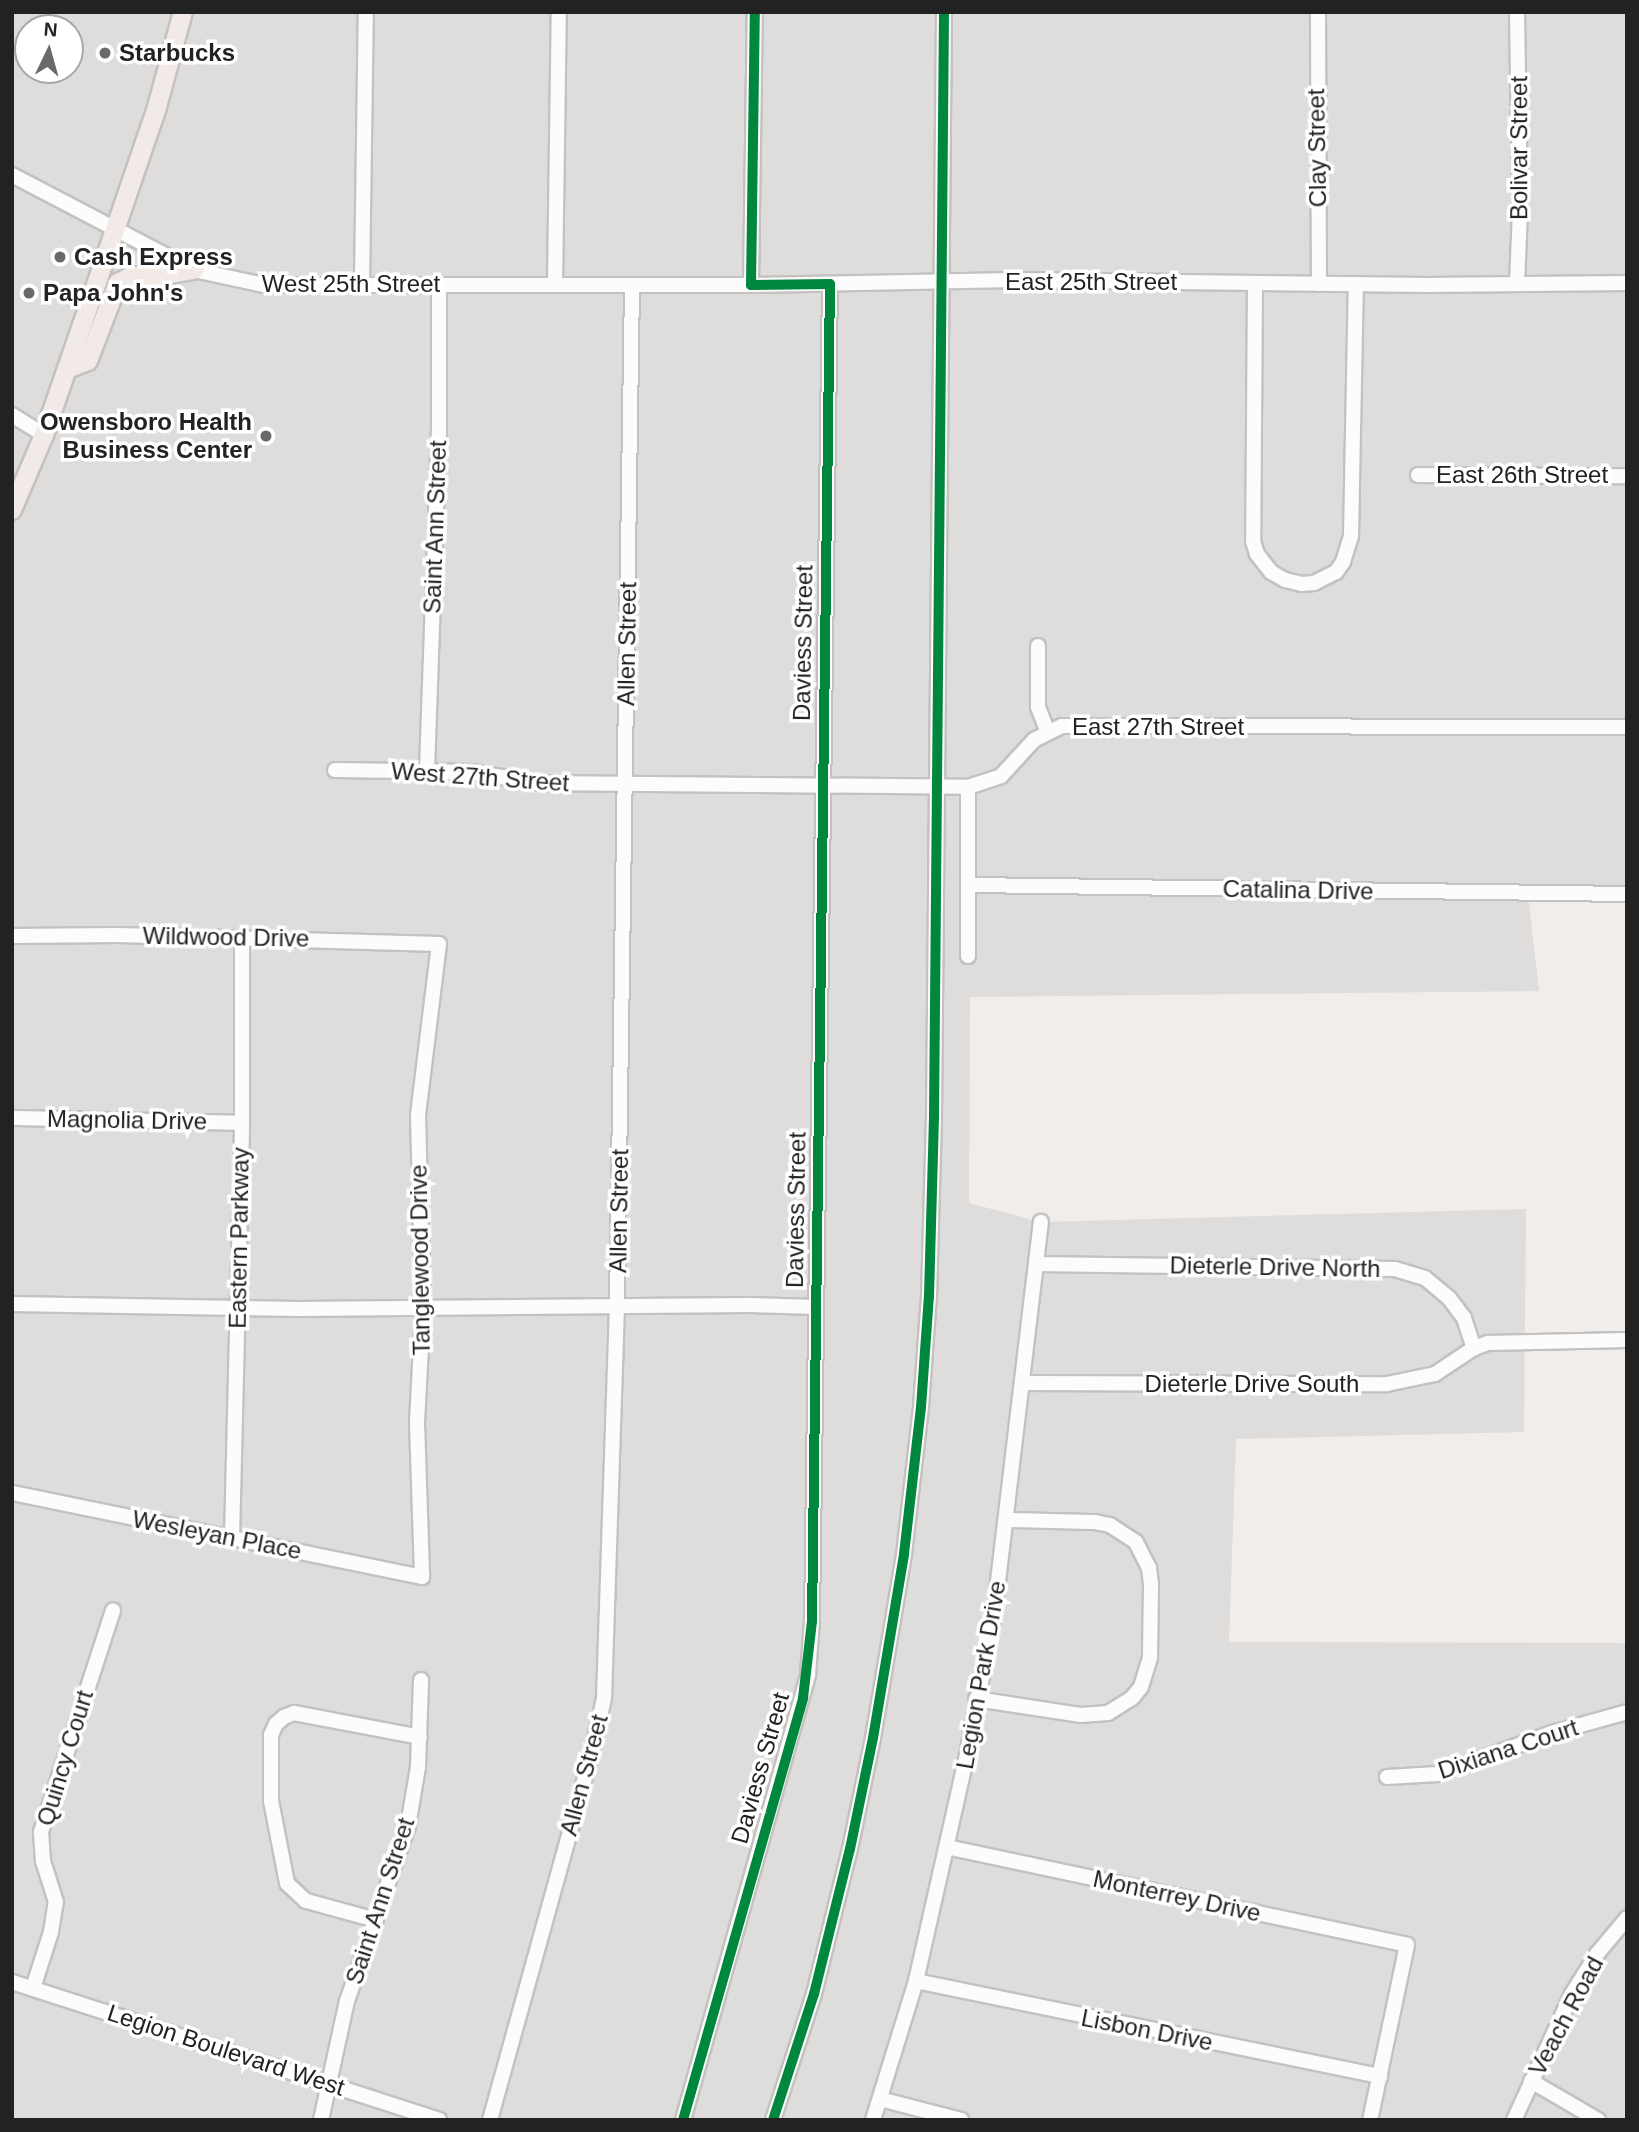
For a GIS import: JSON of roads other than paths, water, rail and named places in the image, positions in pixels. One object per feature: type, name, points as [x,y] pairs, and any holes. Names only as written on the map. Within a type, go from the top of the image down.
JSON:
[{"type":"main road","points":[[12,510],[44,435],[115,230],[157,107],[183,12]]},
{"type":"main road","points":[[67,369],[88,361],[118,283],[132,276],[159,276],[194,270]]},
{"type":"street","points":[[362,284],[366,12]]},
{"type":"street","points":[[555,284],[559,12]]},
{"type":"street","points":[[751,285],[755,12]]},
{"type":"street","points":[[773,2120],[814,1994],[850,1849],[873,1738],[904,1554],[921,1406],[929,1296],[938,787],[944,12]]},
{"type":"street","name":"Clay Street","points":[[1318,12],[1319,284]]},
{"type":"street","name":"Bolivar Street","points":[[1517,12],[1520,212],[1517,283]]},
{"type":"street","name":"West 25th Street","points":[[12,175],[194,270],[264,285],[555,284]]},
{"type":"street","points":[[1255,283],[1253,541],[1257,554],[1271,572],[1285,580],[1302,584],[1336,572],[1343,562],[1351,536],[1356,284]]},
{"type":"street","name":"East 25th Street","points":[[555,284],[1627,283]]},
{"type":"street","name":"Saint Ann Street","points":[[427,770],[439,421],[439,284]]},
{"type":"street","name":"Daviess Street","points":[[682,2120],[808,1674],[811,1621],[830,284]]},
{"type":"street","name":"Allen Street","points":[[490,2120],[592,1751],[604,1698],[617,1307],[632,286]]},
{"type":"street","points":[[12,415],[44,435]]},
{"type":"street","name":"East 26th Street","points":[[1418,475],[1627,476]]},
{"type":"street","points":[[1038,646],[1038,707],[1047,731]]},
{"type":"street","name":"East 27th Street","points":[[625,784],[968,787],[1001,776],[1034,740],[1047,731],[1062,726],[1627,727]]},
{"type":"street","name":"West 27th Street","points":[[335,771],[473,772],[537,783],[625,784]]},
{"type":"street","points":[[968,787],[968,956]]},
{"type":"street","name":"Catalina Drive","points":[[968,885],[1627,894]]},
{"type":"street","name":"Wildwood Drive","points":[[12,936],[439,944]]},
{"type":"street","name":"Eastern Parkway","points":[[232,1538],[242,1122],[242,939]]},
{"type":"street","name":"Tanglewood Drive","points":[[422,1577],[417,1423],[423,1308],[418,1115],[439,944]]},
{"type":"street","name":"Magnolia Drive","points":[[12,1118],[242,1122]]},
{"type":"street","name":"Legion Park Drive","points":[[873,2120],[916,1981],[966,1760],[994,1615],[1008,1520],[1041,1222]]},
{"type":"street","name":"Dieterle Drive North","points":[[1036,1264],[1395,1269],[1425,1278],[1449,1298],[1464,1318],[1474,1348]]},
{"type":"street","points":[[12,1304],[237,1308],[815,1307]]},
{"type":"street","points":[[1474,1348],[1511,1341],[1627,1340]]},
{"type":"street","name":"Dieterle Drive South","points":[[1022,1383],[1387,1384],[1435,1374],[1474,1348]]},
{"type":"street","name":"Wesleyan Place","points":[[12,1493],[422,1577]]},
{"type":"street","points":[[976,1699],[1094,1716],[1108,1713],[1132,1699],[1141,1687],[1148,1665],[1151,1584],[1149,1568],[1136,1542],[1110,1525],[1095,1522],[1008,1520]]},
{"type":"street","name":"Quincy Court","points":[[33,1988],[51,1933],[56,1902],[43,1861],[41,1832],[113,1610]]},
{"type":"street","name":"Saint Ann Street","points":[[321,2120],[347,2001],[408,1826],[420,1737],[421,1679]]},
{"type":"street","name":"Dixiana Court","points":[[1387,1777],[1438,1774],[1552,1733],[1627,1712]]},
{"type":"street","points":[[376,1920],[306,1901],[287,1883],[271,1801],[271,1735],[275,1724],[294,1713],[420,1737]]},
{"type":"street","name":"Monterrey Drive","points":[[947,1847],[1407,1945],[1380,2076]]},
{"type":"street","name":"Veach Road","points":[[1514,2120],[1583,1974],[1627,1918]]},
{"type":"street","name":"Lisbon Drive","points":[[916,1981],[1380,2076]]},
{"type":"street","name":"Legion Boulevard West","points":[[12,1982],[439,2120]]},
{"type":"street","points":[[1370,2120],[1380,2076]]},
{"type":"street","points":[[1531,2081],[1598,2120]]},
{"type":"street","points":[[880,2099],[961,2120]]},
{"type":"place","name":"Starbucks","points":[[105,53]]},
{"type":"place","name":"Cash Express","points":[[60,257]]},
{"type":"place","name":"Papa John's","points":[[29,293]]},
{"type":"place","name":"Owensboro Health Business Center","points":[[266,436]]}]
